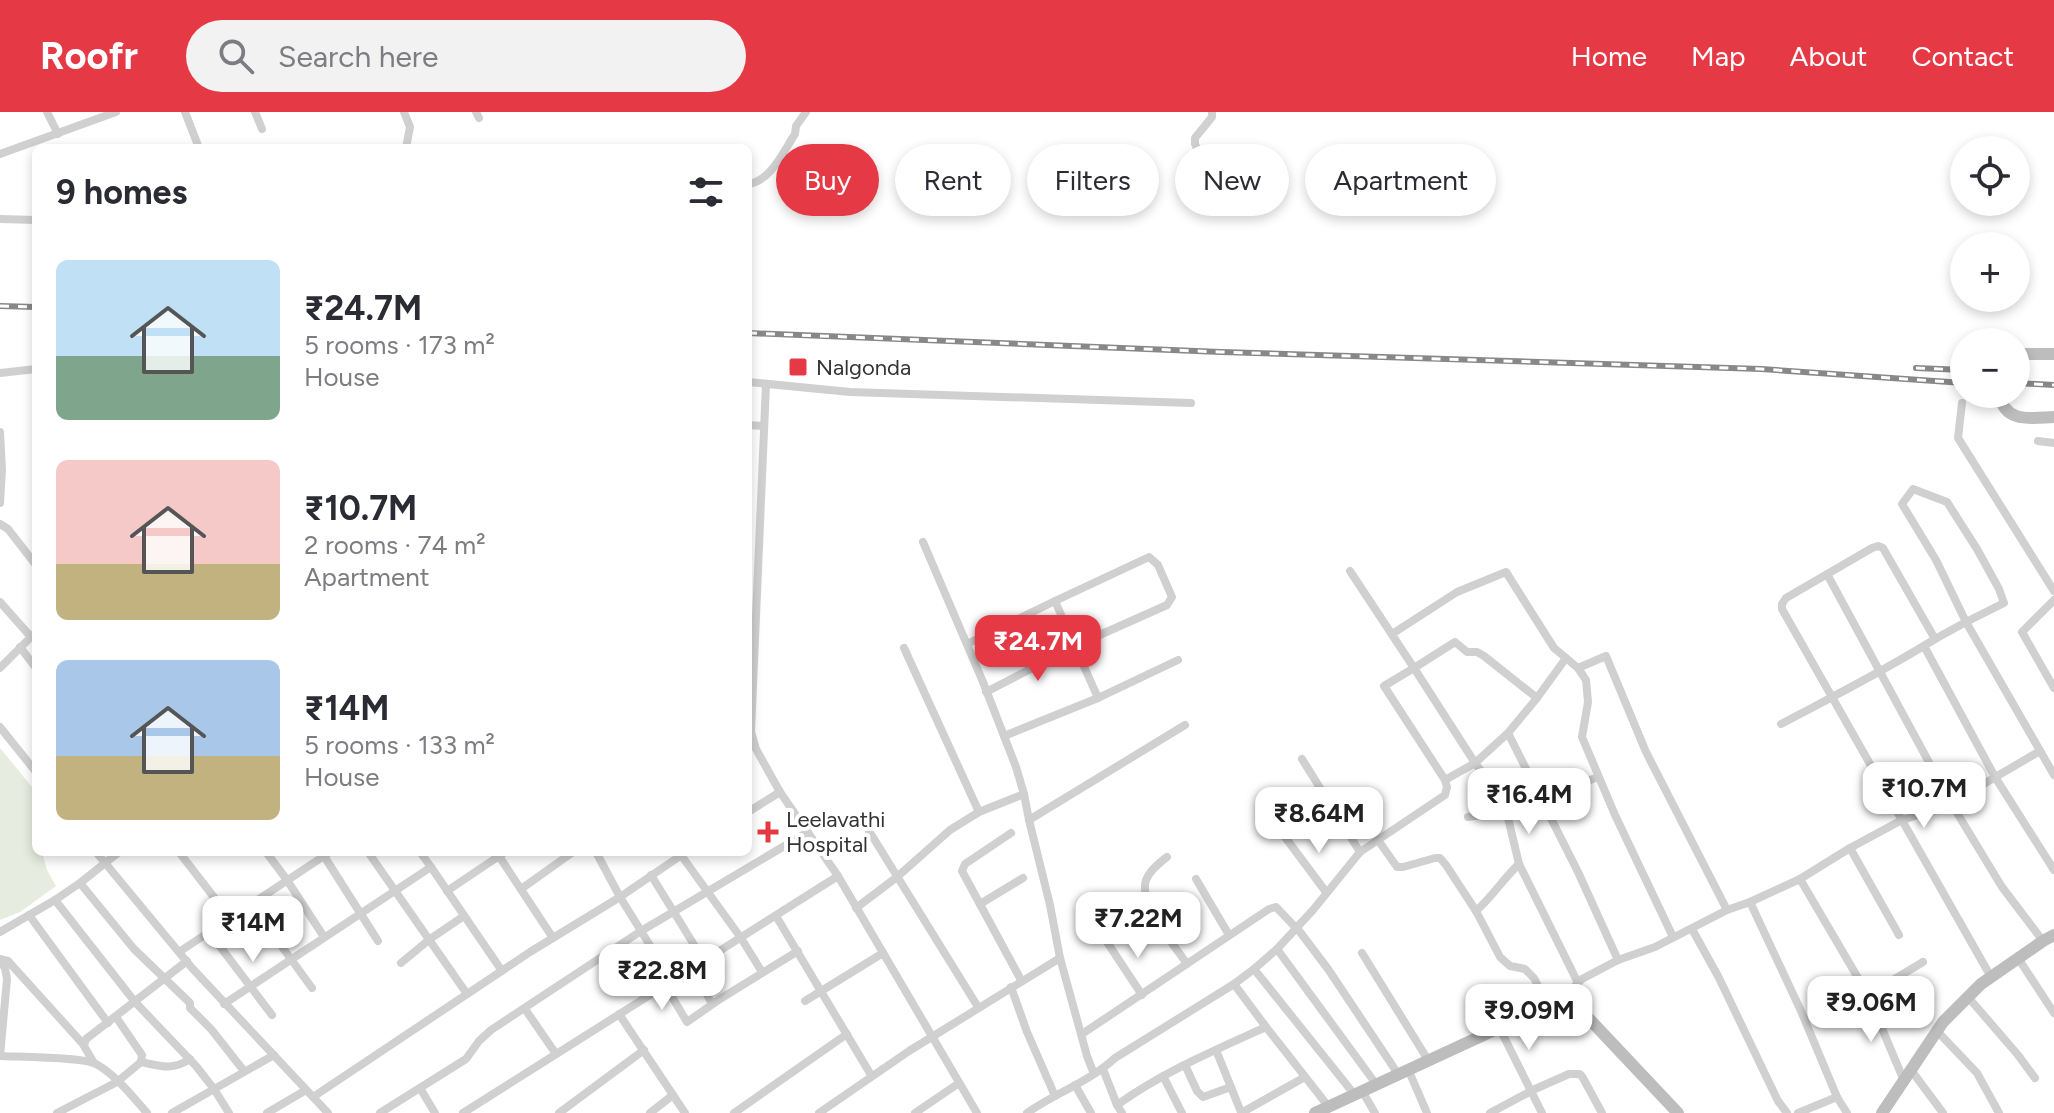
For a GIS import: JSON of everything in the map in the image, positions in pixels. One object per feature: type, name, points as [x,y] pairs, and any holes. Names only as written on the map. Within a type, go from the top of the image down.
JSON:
[{"type":"street","points":[[47,112],[58,134]]},
{"type":"street","points":[[0,154],[115,112]]},
{"type":"street","points":[[185,112],[197,144]]},
{"type":"street","points":[[255,112],[262,129]]},
{"type":"street","points":[[404,112],[410,127],[407,144]]},
{"type":"street","points":[[752,184],[766,177],[806,112]]},
{"type":"street","points":[[1195,144],[1195,138],[1212,117],[1212,112]]},
{"type":"street","points":[[0,219],[32,220]]},
{"type":"street","points":[[2030,354],[2054,354]]},
{"type":"street","points":[[0,373],[32,369]]},
{"type":"street","points":[[752,383],[850,392],[1191,403]]},
{"type":"street","points":[[752,694],[766,385]]},
{"type":"street","points":[[1961,408],[1958,438],[2054,591]]},
{"type":"street","points":[[2005,408],[2018,417],[2054,417]]},
{"type":"street","points":[[752,425],[763,426]]},
{"type":"street","points":[[0,432],[0,503]]},
{"type":"street","points":[[2038,441],[2054,443]]},
{"type":"street","points":[[1781,724],[1966,622],[2004,603],[1977,549],[1947,502],[1913,489],[1902,504],[1936,560],[1966,622],[2054,775]]},
{"type":"street","points":[[752,518],[760,518]]},
{"type":"street","points":[[0,524],[8,529],[32,560]]},
{"type":"street","points":[[923,542],[1004,736],[1024,794],[1060,958],[1082,1034],[1098,1072],[1120,1109],[1140,1088],[1266,1027]]},
{"type":"street","points":[[1935,639],[1883,548],[1878,546],[1786,598],[1782,604],[1900,821],[1991,977]]},
{"type":"street","points":[[967,644],[1143,558],[1153,560],[1163,574],[1172,597],[1167,605],[1075,646],[986,692]]},
{"type":"street","points":[[1350,571],[1475,763],[1504,801],[1519,864],[1578,983]]},
{"type":"street","points":[[1392,634],[1457,592],[1506,572],[1554,648],[1578,668],[1586,680],[1588,702],[1582,737],[1673,937]]},
{"type":"street","points":[[1827,574],[1992,873],[2048,938],[1991,977],[1943,1022],[1887,1110]]},
{"type":"street","points":[[2054,600],[2022,632],[2054,688]]},
{"type":"street","points":[[1055,601],[1098,698]]},
{"type":"street","points":[[0,602],[32,632]]},
{"type":"street","points":[[0,668],[32,636]]},
{"type":"street","points":[[1027,1113],[1098,1072],[1254,969],[1277,949],[1360,852],[1442,799],[1447,787],[1445,780],[1384,686],[1455,642],[1467,652],[1484,656],[1537,698]]},
{"type":"street","points":[[1924,646],[1995,777],[2054,868]]},
{"type":"street","points":[[20,647],[32,663]]},
{"type":"street","points":[[904,648],[979,812]]},
{"type":"street","points":[[1578,668],[1606,656],[1646,752],[1727,910]]},
{"type":"street","points":[[1445,780],[1475,763],[1508,733],[1566,658]]},
{"type":"street","points":[[1004,736],[1098,698],[1178,660]]},
{"type":"street","points":[[1029,820],[1185,725]]},
{"type":"street","points":[[0,727],[32,767]]},
{"type":"street","points":[[1508,733],[1618,960]]},
{"type":"street","points":[[752,742],[780,792],[838,876],[977,1113]]},
{"type":"street","points":[[1567,1003],[1578,983],[1618,960],[1655,947],[1727,910],[1800,879],[1900,821],[1951,803],[2040,751]]},
{"type":"street","points":[[1302,759],[1360,852]]},
{"type":"street","points":[[1468,817],[1508,811],[1598,777]]},
{"type":"street","points":[[752,810],[780,792]]},
{"type":"street","points":[[856,908],[950,830],[979,812],[1024,794]]},
{"type":"street","points":[[861,818],[978,1007]]},
{"type":"street","points":[[380,1113],[466,1059],[484,1036],[641,931],[808,832]]},
{"type":"street","points":[[1011,833],[963,867],[963,876],[1021,980]]},
{"type":"street","points":[[1285,837],[1326,892]]},
{"type":"street","points":[[1378,840],[1397,867],[1440,858],[1476,911],[1500,957],[1510,966],[1525,969],[1534,978],[1548,1006]]},
{"type":"street","points":[[1850,848],[1899,935]]},
{"type":"street","points":[[99,856],[224,1004],[328,1113]]},
{"type":"street","points":[[0,932],[55,900],[114,856]]},
{"type":"street","points":[[182,856],[230,918]]},
{"type":"street","points":[[269,856],[324,937]]},
{"type":"street","points":[[179,952],[324,856]]},
{"type":"street","points":[[328,856],[378,941]]},
{"type":"street","points":[[371,856],[467,994]]},
{"type":"street","points":[[423,856],[502,971]]},
{"type":"street","points":[[447,891],[499,856]]},
{"type":"street","points":[[503,856],[553,938]]},
{"type":"street","points":[[521,889],[567,856]]},
{"type":"street","points":[[598,856],[687,1022],[798,951]]},
{"type":"street","points":[[267,1113],[310,1093],[680,856]]},
{"type":"street","points":[[684,856],[762,972]]},
{"type":"street","points":[[1167,857],[1156,865],[1145,885],[1156,919],[1187,964]]},
{"type":"street","points":[[1476,911],[1519,864]]},
{"type":"street","points":[[224,1004],[431,867]]},
{"type":"street","points":[[651,875],[704,961]]},
{"type":"street","points":[[463,1113],[838,876]]},
{"type":"street","points":[[980,904],[1023,878]]},
{"type":"street","points":[[1196,879],[1229,935]]},
{"type":"street","points":[[1800,879],[1868,995],[1908,1075],[1943,1113]]},
{"type":"street","points":[[80,883],[134,949],[190,1003],[190,1008],[244,1071]]},
{"type":"street","points":[[55,900],[135,1002],[190,1059],[229,1113]]},
{"type":"street","points":[[1750,902],[1837,1097],[1847,1113]]},
{"type":"street","points":[[251,904],[312,988]]},
{"type":"street","points":[[1082,1034],[1229,935],[1273,908],[1279,909],[1403,1072],[1427,1113]]},
{"type":"street","points":[[29,915],[142,1055],[141,1062],[117,1082],[57,1113]]},
{"type":"street","points":[[401,963],[464,916]]},
{"type":"street","points":[[776,916],[871,1075]]},
{"type":"street","points":[[1692,929],[1778,1101],[1787,1113]]},
{"type":"street","points":[[209,932],[272,1015]]},
{"type":"street","points":[[1107,942],[1142,995]]},
{"type":"street","points":[[1277,949],[1376,1084]]},
{"type":"street","points":[[805,1001],[883,953]]},
{"type":"street","points":[[1362,953],[1428,1060]]},
{"type":"street","points":[[819,1113],[871,1075],[1060,958]]},
{"type":"street","points":[[2018,958],[2054,1013]]},
{"type":"street","points":[[0,960],[8,961],[83,1044],[94,1063],[147,1113]]},
{"type":"street","points":[[0,960],[7,979],[0,1056],[94,1063]]},
{"type":"street","points":[[83,1044],[187,961]]},
{"type":"street","points":[[1868,995],[1923,962]]},
{"type":"street","points":[[693,968],[712,1004]]},
{"type":"street","points":[[1254,969],[1375,1113]]},
{"type":"street","points":[[1234,984],[1328,1106]]},
{"type":"street","points":[[1011,987],[1055,1096]]},
{"type":"street","points":[[1968,997],[2035,1078]]},
{"type":"street","points":[[1315,1113],[1499,1027],[1562,1002],[1577,1006],[1678,1113]]},
{"type":"street","points":[[525,1009],[556,1054]]},
{"type":"street","points":[[619,1014],[685,1113]]},
{"type":"street","points":[[1499,1027],[1542,1113]]},
{"type":"street","points":[[1937,1031],[1977,1073],[1999,1113]]},
{"type":"street","points":[[734,1113],[847,1034]]},
{"type":"street","points":[[559,1113],[644,1050]]},
{"type":"street","points":[[1216,1050],[1241,1113],[1305,1077]]},
{"type":"street","points":[[172,1113],[274,1055]]},
{"type":"street","points":[[141,1062],[176,1067],[190,1059]]},
{"type":"street","points":[[1185,1065],[1203,1097],[1231,1087]]},
{"type":"street","points":[[1490,1113],[1569,1074],[1580,1074],[1602,1113]]},
{"type":"street","points":[[1163,1076],[1182,1113]]},
{"type":"street","points":[[915,1113],[959,1083]]},
{"type":"street","points":[[1075,1085],[1091,1113]]},
{"type":"street","points":[[420,1088],[435,1113]]},
{"type":"street","points":[[650,1113],[673,1095]]},
{"type":"street","points":[[1798,1113],[1837,1097]]},
{"type":"street","points":[[1043,1102],[1051,1113]]},
{"type":"shaded area","points":[[0,748],[32,787],[32,856],[43,856],[56,886],[20,912],[0,920]]},
{"type":"railway","points":[[0,306],[32,307]]},
{"type":"railway","points":[[752,333],[1761,369],[1950,382]]},
{"type":"railway","points":[[1916,368],[1950,369]]},
{"type":"railway","points":[[2030,384],[2054,385]]},
{"type":"place","name":"Nalgonda","points":[[798,367]]},
{"type":"place","name":"Leelavathi Hospital","points":[[768,832]]}]
